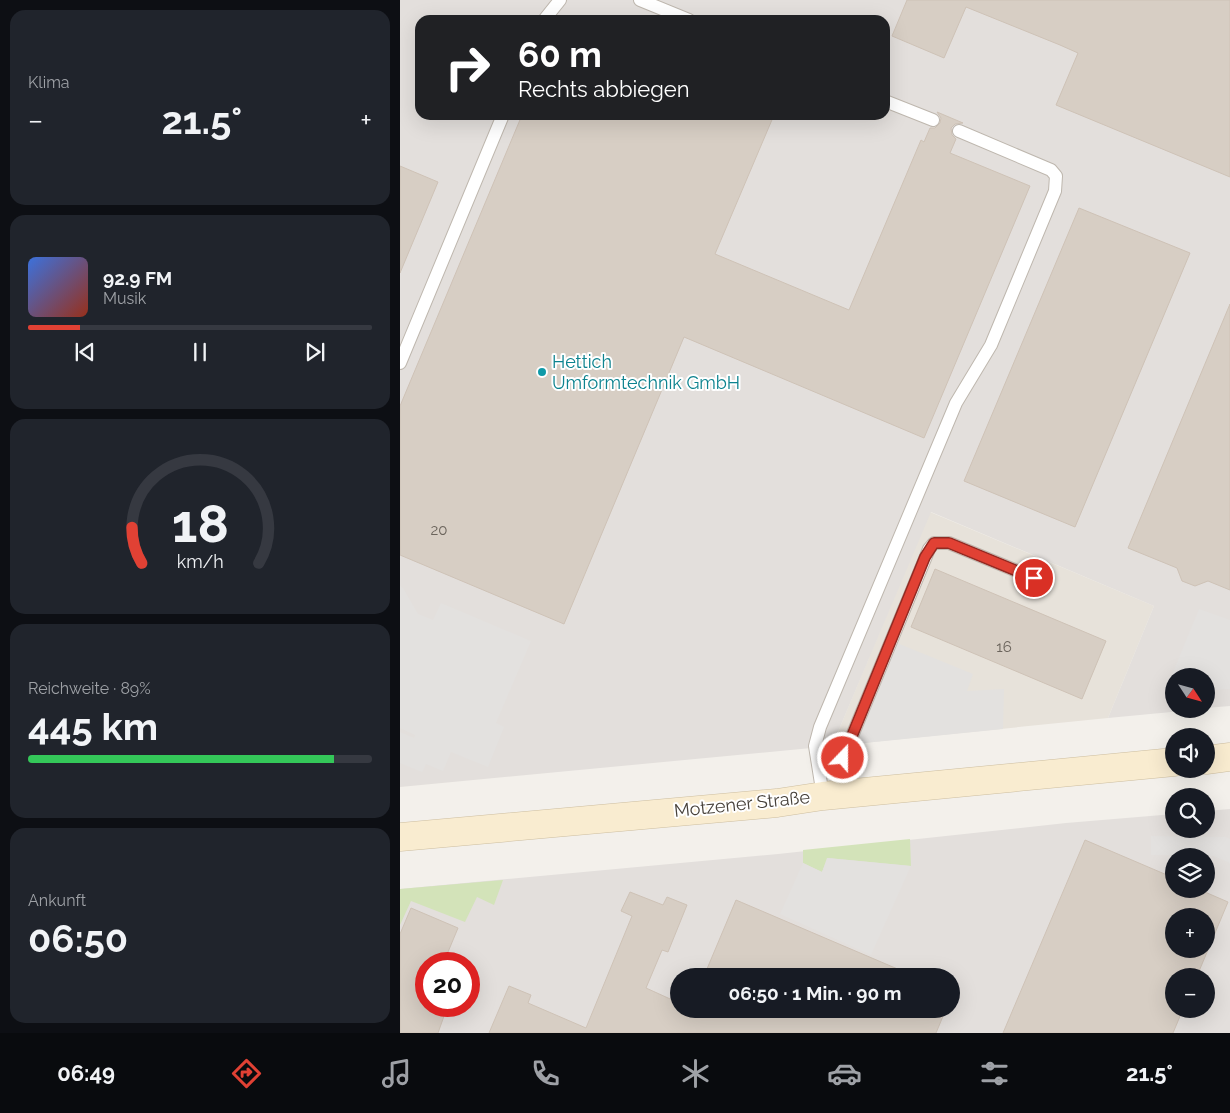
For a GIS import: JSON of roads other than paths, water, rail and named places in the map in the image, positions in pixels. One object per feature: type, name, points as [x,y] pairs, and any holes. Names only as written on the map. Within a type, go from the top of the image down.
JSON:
[{"type":"street","points":[[1215,759],[1230,757]]},
{"type":"street","name":"Motzener Straße","points":[[400,836],[777,803],[835,795],[1165,763]]},
{"type":"lane","points":[[548,15],[560,0]]},
{"type":"lane","points":[[640,0],[677,15]]},
{"type":"lane","points":[[890,103],[933,120]]},
{"type":"lane","points":[[400,363],[501,120]]},
{"type":"lane","points":[[835,795],[815,746],[820,727],[956,403],[991,345],[1055,191],[1056,176],[1051,170],[959,131]]},
{"type":"lane","points":[[835,795],[843,758],[929,549],[934,543],[949,543],[1034,578]]},
{"type":"place","name":"Hettich Umformtechnik GmbH","points":[[542,372]]}]
